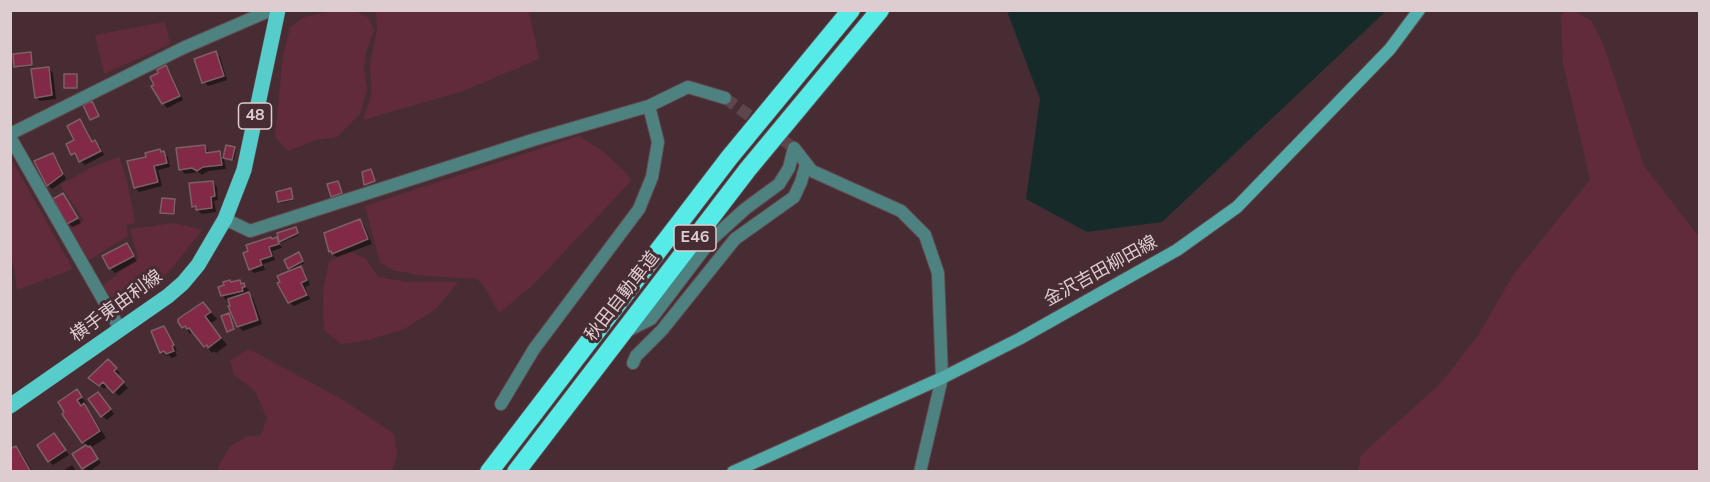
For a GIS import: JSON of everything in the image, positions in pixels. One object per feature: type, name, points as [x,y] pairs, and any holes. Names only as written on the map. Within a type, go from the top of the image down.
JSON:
[{"type":"highway","name":"秋田自動車道","points":[[489,471],[729,158],[851,10]]},
{"type":"highway","name":"秋田自動車道","points":[[516,471],[748,169],[880,10]]},
{"type":"main road","name":"横手東由利線","points":[[10,406],[168,296],[198,265],[225,219],[244,170],[278,10]]},
{"type":"main road","name":"金沢吉田柳田線","points":[[733,471],[942,378],[1019,339],[1178,250],[1237,207],[1390,49],[1419,10]]},
{"type":"street","points":[[120,329],[10,135],[183,48],[271,10]]},
{"type":"street","points":[[225,219],[250,231],[536,139],[650,106],[688,87],[725,98]]},
{"type":"street","points":[[501,404],[534,349],[639,208],[652,177],[658,142],[650,106]]},
{"type":"street","points":[[621,335],[651,319],[711,240],[745,209],[779,184],[789,168],[794,148],[812,171],[901,211],[925,235],[938,273],[942,378],[920,471]]},
{"type":"street","points":[[633,363],[636,356],[662,330],[735,239],[794,197],[806,164]]},
{"type":"shaded area","points":[[382,10],[529,11],[539,59],[463,91],[363,120],[372,93],[370,64],[377,29],[376,12]]},
{"type":"shaded area","points":[[1566,10],[1574,11],[1591,20],[1602,41],[1644,166],[1699,237],[1699,471],[1358,471],[1361,455],[1441,383],[1479,334],[1513,275],[1590,180],[1563,63],[1561,15]]},
{"type":"shaded area","points":[[355,11],[369,18],[374,31],[366,52],[364,68],[367,89],[360,114],[337,137],[316,140],[288,151],[275,137],[283,55],[290,28],[304,17],[329,12]]},
{"type":"shaded area","points":[[165,22],[170,44],[104,74],[95,35]]},
{"type":"shaded area","points":[[579,136],[604,152],[627,174],[631,181],[534,284],[499,313],[485,288],[477,279],[426,276],[392,270],[380,262],[365,206]]},
{"type":"shaded area","points":[[10,157],[73,269],[17,290],[14,266],[10,258]]},
{"type":"shaded area","points":[[119,157],[127,181],[135,223],[126,225],[128,236],[89,260],[70,228],[84,220],[60,185],[90,168]]},
{"type":"shaded area","points":[[174,223],[202,230],[172,268],[122,314],[103,285],[138,258],[130,229]]},
{"type":"shaded area","points":[[350,252],[365,258],[378,277],[408,282],[458,282],[437,308],[404,329],[368,340],[341,344],[324,330],[323,292],[329,261]]},
{"type":"shaded area","points":[[249,349],[343,400],[394,434],[397,455],[392,471],[218,471],[230,446],[246,437],[261,435],[267,418],[255,391],[234,375],[230,360]]},
{"type":"water","points":[[1007,10],[1386,11],[1162,222],[1087,232],[1026,199],[1040,99]]},
{"type":"building","points":[[216,51],[224,76],[202,83],[194,59]]},
{"type":"building","points":[[31,52],[32,65],[14,67],[13,54]]},
{"type":"building","points":[[166,65],[180,96],[162,104],[151,86],[154,85],[150,77]]},
{"type":"building","points":[[49,67],[52,95],[35,98],[31,69]]},
{"type":"building","points":[[64,74],[77,74],[77,88],[64,88]]},
{"type":"building","points":[[92,101],[99,116],[90,120],[83,105]]},
{"type":"building","points":[[80,119],[92,142],[95,140],[101,151],[79,162],[75,153],[71,155],[66,144],[74,140],[67,126]]},
{"type":"building","points":[[205,145],[206,153],[220,151],[222,165],[203,167],[197,171],[192,168],[179,170],[176,148]]},
{"type":"building","points":[[226,145],[235,147],[232,160],[223,158]]},
{"type":"building","points":[[160,149],[161,152],[164,151],[167,163],[154,166],[158,182],[134,188],[127,161],[146,157],[145,153]]},
{"type":"building","points":[[53,153],[63,174],[47,186],[34,161]]},
{"type":"building","points":[[371,169],[375,181],[364,185],[362,172]]},
{"type":"building","points":[[213,181],[215,196],[211,197],[212,208],[196,210],[196,206],[192,207],[189,183]]},
{"type":"building","points":[[338,181],[342,193],[331,197],[327,184]]},
{"type":"building","points":[[291,188],[293,199],[278,202],[276,192]]},
{"type":"building","points":[[63,193],[78,218],[67,224],[53,199]]},
{"type":"building","points":[[162,198],[175,199],[174,214],[160,213]]},
{"type":"building","points":[[360,219],[368,239],[332,254],[331,251],[329,252],[324,233]]},
{"type":"building","points":[[296,227],[298,233],[279,242],[277,233]]},
{"type":"building","points":[[271,237],[272,239],[277,237],[279,244],[269,247],[272,256],[260,260],[262,265],[249,270],[243,253],[248,251],[246,245]]},
{"type":"building","points":[[127,243],[134,256],[109,269],[102,256]]},
{"type":"building","points":[[299,252],[303,261],[288,269],[284,260]]},
{"type":"building","points":[[301,266],[307,280],[301,283],[307,295],[288,303],[277,283],[280,282],[277,276]]},
{"type":"building","points":[[230,280],[231,282],[240,280],[241,284],[244,283],[243,291],[221,296],[218,287]]},
{"type":"building","points":[[249,292],[258,320],[237,327],[228,306],[230,306],[228,299]]},
{"type":"building","points":[[203,302],[211,312],[205,316],[221,338],[208,348],[207,345],[204,347],[189,328],[185,326],[182,328],[178,322],[178,319]]},
{"type":"building","points":[[229,313],[234,329],[227,332],[221,316]]},
{"type":"building","points":[[164,326],[174,345],[172,346],[174,351],[166,354],[164,351],[160,353],[151,331]]},
{"type":"building","points":[[108,359],[117,368],[114,371],[124,382],[113,393],[103,382],[99,386],[88,378]]},
{"type":"building","points":[[77,389],[82,397],[77,400],[81,406],[84,403],[100,431],[82,443],[62,414],[64,412],[58,402]]},
{"type":"building","points":[[98,392],[111,409],[101,417],[88,399]]},
{"type":"building","points":[[54,433],[66,450],[48,462],[37,445]]},
{"type":"building","points":[[86,445],[90,446],[98,459],[82,469],[72,454]]},
{"type":"building","points":[[16,446],[31,472],[10,472],[10,449]]},
{"type":"tunnel","points":[[725,98],[794,148]]}]
